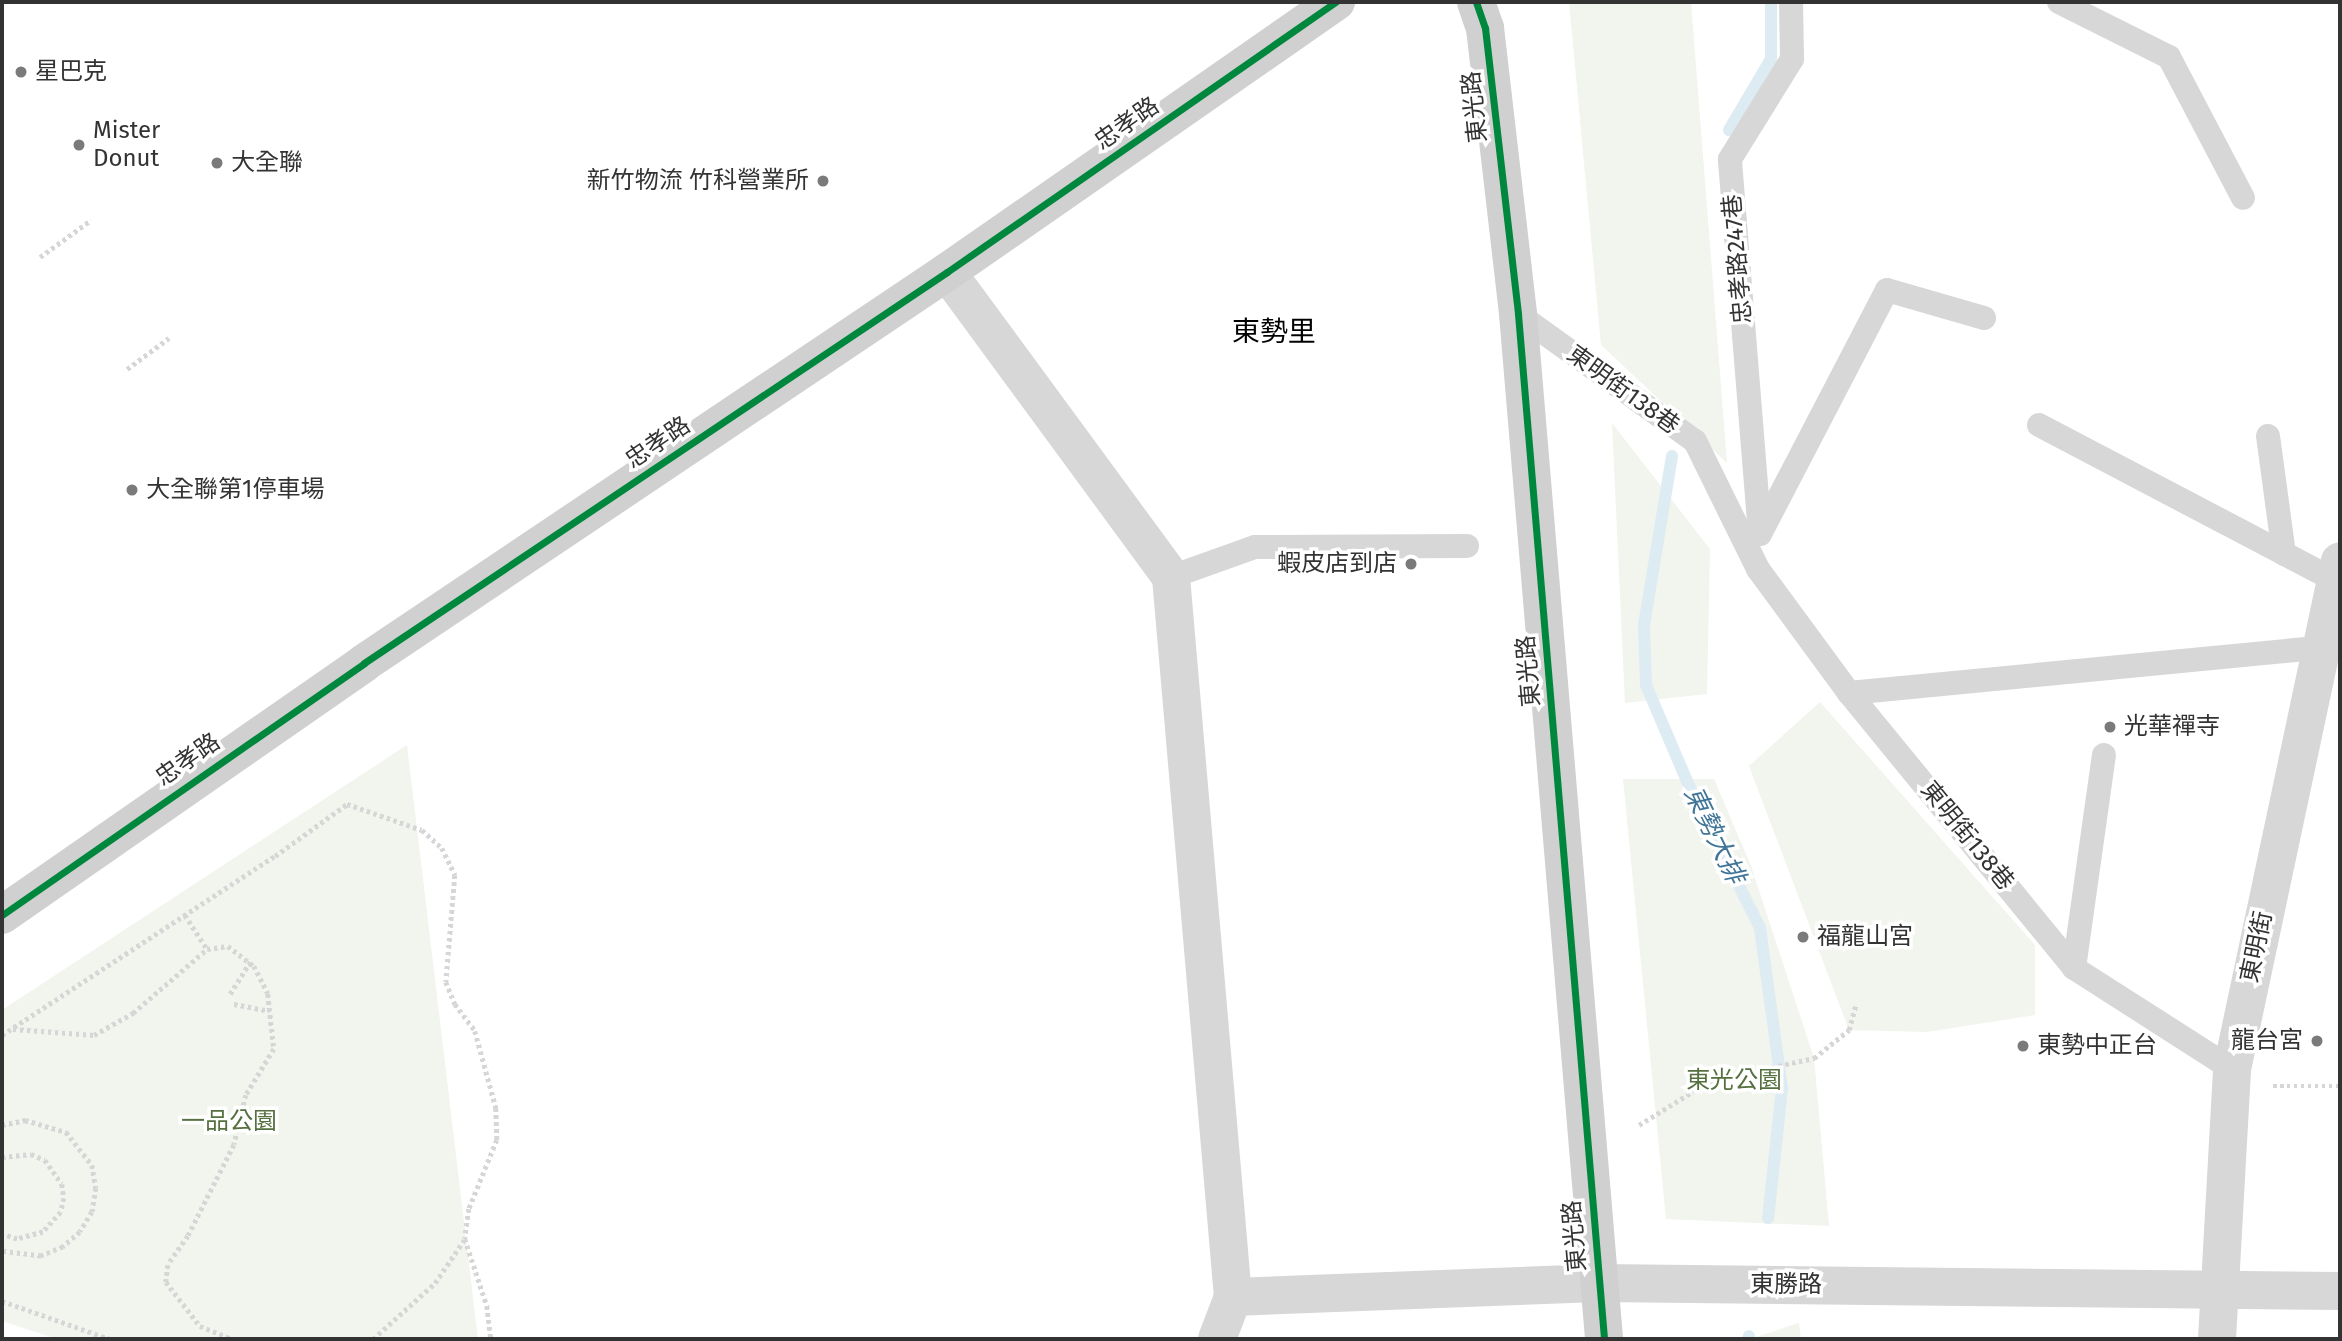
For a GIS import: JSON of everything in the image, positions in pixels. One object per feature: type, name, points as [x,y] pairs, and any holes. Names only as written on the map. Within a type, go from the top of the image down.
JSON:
[{"type":"street","name":"忠孝路","points":[[2,915],[364,663],[947,272],[1336,2]]},
{"type":"street","name":"東光路","points":[[1476,2],[1486,28],[1518,314],[1604,1339]]},
{"type":"street","points":[[947,272],[1171,577],[1233,1297],[1217,1339]]},
{"type":"street","name":"東明街","points":[[2217,1339],[2231,1078],[2319,648],[2338,571]]},
{"type":"street","name":"東勝路","points":[[1233,1297],[1599,1283],[2340,1291]]},
{"type":"lane","name":"忠孝路247巷","points":[[1756,543],[1730,159],[1792,59],[1791,2]]},
{"type":"lane","points":[[2059,2],[2169,57],[2243,198]]},
{"type":"lane","points":[[1756,543],[1887,290],[1984,318]]},
{"type":"lane","name":"東明街138巷","points":[[1518,314],[1695,441],[1849,693],[2074,968],[2231,1078]]},
{"type":"lane","points":[[2039,425],[2284,554],[2338,571]]},
{"type":"lane","points":[[2268,436],[2284,554]]},
{"type":"lane","points":[[1171,577],[1255,547],[1467,546]]},
{"type":"lane","points":[[1849,693],[2319,648]]},
{"type":"lane","points":[[2074,968],[2104,755]]},
{"type":"path","points":[[40,257],[91,220]]},
{"type":"path","points":[[127,369],[170,338]]},
{"type":"path","points":[[2,1035],[185,915],[347,804],[422,830],[442,848],[455,876],[446,982],[455,1004],[475,1031],[496,1108],[497,1140],[469,1209],[464,1239],[435,1283],[373,1339]]},
{"type":"path","points":[[185,915],[206,949]]},
{"type":"path","points":[[12,1028],[94,1035],[133,1013],[206,949],[228,946],[250,962],[268,994],[274,1049],[246,1095],[234,1145],[188,1236],[167,1265],[166,1282],[200,1326],[233,1339]]},
{"type":"path","points":[[230,994],[250,962]]},
{"type":"path","points":[[234,1004],[269,1011]]},
{"type":"path","points":[[1639,1125],[1710,1081],[1814,1058],[1849,1030],[1856,1004]]},
{"type":"path","points":[[2231,1078],[2340,1086]]},
{"type":"path","points":[[2,1125],[24,1120],[65,1132],[92,1165],[96,1188],[92,1212],[80,1232],[63,1247],[41,1256],[2,1251]]},
{"type":"path","points":[[2,1157],[31,1154],[45,1160],[62,1184],[64,1198],[61,1212],[43,1232],[18,1239],[2,1234]]},
{"type":"path","points":[[464,1239],[487,1306],[491,1339]]},
{"type":"path","points":[[2,1301],[110,1339]]},
{"type":"green space","points":[[1569,2],[1691,2],[1727,463],[1601,345]]},
{"type":"green space","points":[[1612,423],[1710,549],[1707,694],[1625,703]]},
{"type":"green space","points":[[1820,702],[2035,945],[2035,1015],[1927,1032],[1849,1030],[1749,766]]},
{"type":"green space","name":"一品公園","points":[[407,745],[478,1339],[57,1339],[2,1321],[2,1010]]},
{"type":"green space","name":"東光公園","points":[[1623,779],[1714,779],[1751,866],[1814,1058],[1829,1226],[1666,1219]]},
{"type":"green space","points":[[1799,1323],[1801,1339],[1750,1339]]},
{"type":"waterway","name":"東勢大排","points":[[1729,130],[1771,59],[1771,2]]},
{"type":"waterway","name":"東勢大排","points":[[1672,456],[1644,626],[1646,685],[1689,786],[1760,928],[1782,1088],[1768,1218]]},
{"type":"cycle path","points":[[2,915],[364,663],[947,272],[1336,2]]},
{"type":"cycle path","points":[[1476,2],[1485,28],[1518,314],[1604,1339]]},
{"type":"place","name":"星巴克","points":[[21,72]]},
{"type":"place","name":"Mister Donut","points":[[79,145]]},
{"type":"place","name":"大全聯","points":[[217,163]]},
{"type":"place","name":"新竹物流 竹科營業所","points":[[823,181]]},
{"type":"place","name":"大全聯第1停車場","points":[[132,490]]},
{"type":"place","name":"蝦皮店到店","points":[[1411,564]]},
{"type":"place","name":"光華禪寺","points":[[2110,727]]},
{"type":"place","name":"福龍山宮","points":[[1803,937]]},
{"type":"place","name":"龍台宮","points":[[2317,1041]]},
{"type":"place","name":"東勢中正台","points":[[2023,1046]]},
{"type":"district","name":"東勢里","points":[[1274,332]]}]
